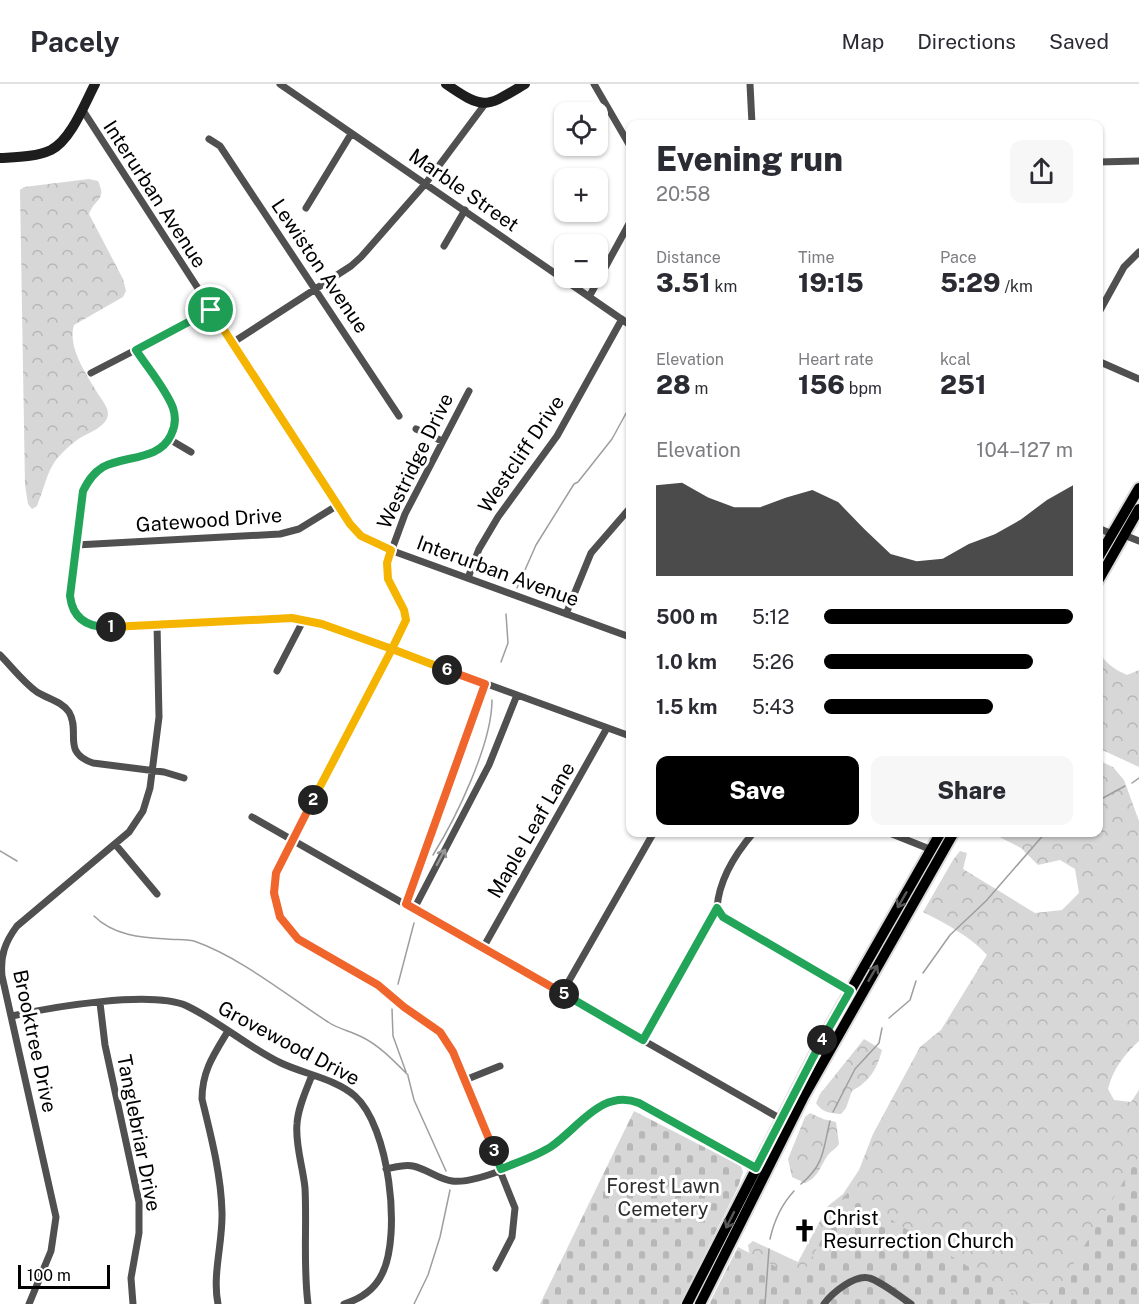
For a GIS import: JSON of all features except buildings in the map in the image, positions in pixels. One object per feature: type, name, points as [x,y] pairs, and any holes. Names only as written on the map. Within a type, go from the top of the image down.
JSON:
[{"type":"main road","points":[[1103,549],[1139,488]]},
{"type":"main road","points":[[1124,535],[1124,523],[1139,494]]},
{"type":"main road","points":[[1103,571],[1139,509]]},
{"type":"main road","points":[[1103,561],[1110,548],[1112,534]]},
{"type":"main road","points":[[687,1304],[804,1096],[936,852],[940,837]]},
{"type":"main road","points":[[700,1304],[761,1170],[781,1119],[850,991],[936,852],[950,837]]},
{"type":"main road","points":[[692,1304],[696,1287]]},
{"type":"street","points":[[0,158],[35,155],[53,148],[69,131],[95,84]]},
{"type":"street","name":"Marble Street","points":[[280,84],[626,322]]},
{"type":"street","points":[[446,84],[464,96],[485,104],[496,101],[525,84]]},
{"type":"street","points":[[594,84],[626,139]]},
{"type":"street","points":[[750,84],[752,120]]},
{"type":"street","points":[[232,343],[351,266],[361,257],[426,183],[485,104]]},
{"type":"street","name":"Interurban Avenue","points":[[82,109],[350,524],[361,536],[391,550],[626,636]]},
{"type":"street","points":[[306,208],[351,134]]},
{"type":"street","name":"Lewiston Avenue","points":[[209,139],[220,146],[399,416]]},
{"type":"street","points":[[1103,162],[1139,161]]},
{"type":"street","points":[[444,246],[465,210]]},
{"type":"street","points":[[589,297],[626,229]]},
{"type":"street","points":[[1103,305],[1124,267],[1139,252]]},
{"type":"street","points":[[91,373],[211,310]]},
{"type":"street","name":"Westcliff Drive","points":[[468,578],[479,549],[498,516],[557,436],[622,320]]},
{"type":"street","points":[[136,350],[173,409],[175,424],[164,446],[151,454],[113,463],[94,473],[83,491],[70,596],[72,608],[81,621],[100,627],[303,619],[626,735]]},
{"type":"street","points":[[1103,363],[1139,379]]},
{"type":"street","name":"Westridge Drive","points":[[469,391],[405,514],[387,563],[388,579],[404,610],[406,620],[292,840],[278,868],[274,883],[275,902],[284,924],[298,939],[378,985],[404,1007],[433,1026],[450,1046],[513,1199],[516,1215],[512,1237],[496,1268]]},
{"type":"street","points":[[416,429],[442,441]]},
{"type":"street","points":[[169,439],[191,452]]},
{"type":"street","name":"Gatewood Drive","points":[[76,545],[280,534],[299,529],[338,505]]},
{"type":"street","points":[[566,614],[591,553],[626,513]]},
{"type":"street","points":[[1103,530],[1112,534]]},
{"type":"street","points":[[1124,535],[1139,540]]},
{"type":"street","points":[[277,671],[303,619]]},
{"type":"street","name":"Brooktree Drive","points":[[29,1304],[51,1251],[56,1217],[1,966],[4,948],[9,936],[17,926],[129,832],[142,811],[150,788],[159,717],[156,624]]},
{"type":"street","points":[[0,655],[38,692],[64,707],[72,719],[74,748],[84,760],[93,764],[153,771],[184,778]]},
{"type":"street","points":[[406,904],[485,684]]},
{"type":"street","points":[[414,909],[486,773],[517,695]]},
{"type":"street","name":"Maple Leaf Lane","points":[[483,948],[608,728]]},
{"type":"street","points":[[252,817],[781,1119]]},
{"type":"street","points":[[562,993],[651,837]]},
{"type":"street","points":[[643,1040],[717,908],[726,874],[750,837]]},
{"type":"street","points":[[899,837],[936,852]]},
{"type":"street","points":[[115,844],[157,894]]},
{"type":"street","points":[[717,908],[723,917],[850,991]]},
{"type":"street","name":"Grovewood Drive","points":[[12,1016],[44,1009],[100,1003],[154,999],[171,1001],[196,1011],[266,1054],[342,1088],[364,1105],[372,1120],[386,1169],[391,1204],[389,1252],[381,1277],[366,1294],[344,1304]]},
{"type":"street","name":"Tanglebriar Drive","points":[[100,1003],[105,1045],[139,1202],[139,1233],[131,1278],[133,1304]]},
{"type":"street","points":[[218,1304],[216,1280],[222,1227],[221,1196],[202,1099],[202,1086],[207,1066],[228,1031]]},
{"type":"street","points":[[465,1080],[500,1066]]},
{"type":"street","points":[[308,1304],[304,1269],[306,1209],[296,1133],[299,1111],[312,1076]]},
{"type":"street","points":[[386,1169],[412,1166],[442,1179],[474,1180],[545,1150],[603,1104],[623,1098],[639,1103],[761,1170]]},
{"type":"street","points":[[824,1304],[845,1286],[860,1278],[870,1278],[911,1304]]},
{"type":"green space","points":[[89,179],[98,181],[101,196],[89,214],[123,279],[126,291],[123,297],[74,325],[73,343],[79,361],[106,406],[108,414],[100,427],[77,440],[54,463],[37,506],[32,509],[28,504],[25,485],[20,190],[24,187]]},
{"type":"green space","points":[[1103,658],[1114,668],[1127,675],[1139,670],[1139,767],[1103,750]]},
{"type":"green space","points":[[1103,762],[1113,767],[1124,780],[1139,821],[1139,1041],[1120,1063],[1108,1089],[1114,1100],[1131,1102],[1139,1090],[1139,1303],[1011,1304],[812,1287],[752,1268],[748,1245],[753,1241],[798,1262],[828,1206],[843,1194],[859,1170],[873,1134],[920,1047],[941,1030],[987,955],[965,936],[923,912],[960,851],[967,853],[963,869],[1035,913],[1062,910],[1079,893],[1075,869],[1060,860],[1038,865],[1021,848],[1000,837],[1103,837]]},
{"type":"green space","points":[[864,1039],[882,1050],[875,1069],[864,1083],[852,1091],[846,1108],[841,1114],[824,1111],[816,1103],[820,1094]]},
{"type":"green space","name":"Forest Lawn Cemetery","points":[[634,1111],[741,1166],[743,1172],[738,1187],[680,1304],[540,1304]]},
{"type":"green space","points":[[810,1113],[836,1122],[839,1144],[828,1155],[810,1181],[805,1183],[792,1177],[788,1159],[805,1117]]},
{"type":"green space","points":[[1139,1156],[1139,1304],[1049,1304]]},
{"type":"green space","name":"Forest Lawn Cemetery","points":[[847,1193],[1030,1304],[709,1304],[738,1247],[800,1279]]},
{"type":"waterway","points":[[517,588],[536,545],[574,484],[612,439],[626,413]]},
{"type":"waterway","points":[[501,662],[508,643],[506,614]]},
{"type":"waterway","points":[[433,855],[462,801],[479,759],[486,738],[492,700]]},
{"type":"waterway","points":[[1132,783],[1139,778]]},
{"type":"waterway","points":[[1103,798],[1125,786]]},
{"type":"waterway","points":[[923,973],[950,935],[986,901],[1042,837]]},
{"type":"waterway","points":[[0,851],[17,861]]},
{"type":"waterway","points":[[94,916],[110,927],[128,934],[147,938],[194,941],[229,957],[332,1024],[369,1041],[408,1075]]},
{"type":"waterway","points":[[398,984],[414,923]]},
{"type":"waterway","points":[[889,1018],[910,1000],[916,981]]},
{"type":"waterway","points":[[392,1009],[393,1036],[406,1072]]},
{"type":"waterway","points":[[833,1112],[855,1069],[879,1043],[882,1028]]},
{"type":"waterway","points":[[408,1076],[414,1100],[446,1171]]},
{"type":"waterway","points":[[801,1184],[819,1163],[830,1121]]},
{"type":"waterway","points":[[414,1304],[428,1275],[440,1237],[450,1190]]},
{"type":"waterway","points":[[770,1239],[779,1213],[794,1191]]},
{"type":"waterway","points":[[765,1304],[769,1249]]},
{"type":"place","name":"Christ Resurrection Church","points":[[805,1230]]},
{"type":"route","points":[[211,310],[136,350],[173,409],[175,424],[164,446],[151,454],[105,466],[94,473],[87,483],[81,502],[70,596],[76,614],[81,621],[100,627],[303,619],[392,649],[276,873],[275,902],[284,924],[298,939],[378,985],[404,1007],[440,1032],[453,1052],[501,1169],[545,1150],[603,1104],[623,1098],[639,1103],[756,1168],[850,991],[723,917],[717,908],[643,1040],[406,904],[485,684],[392,649],[406,620],[404,610],[392,590],[386,572],[391,550],[361,536],[353,528],[211,310]]}]
